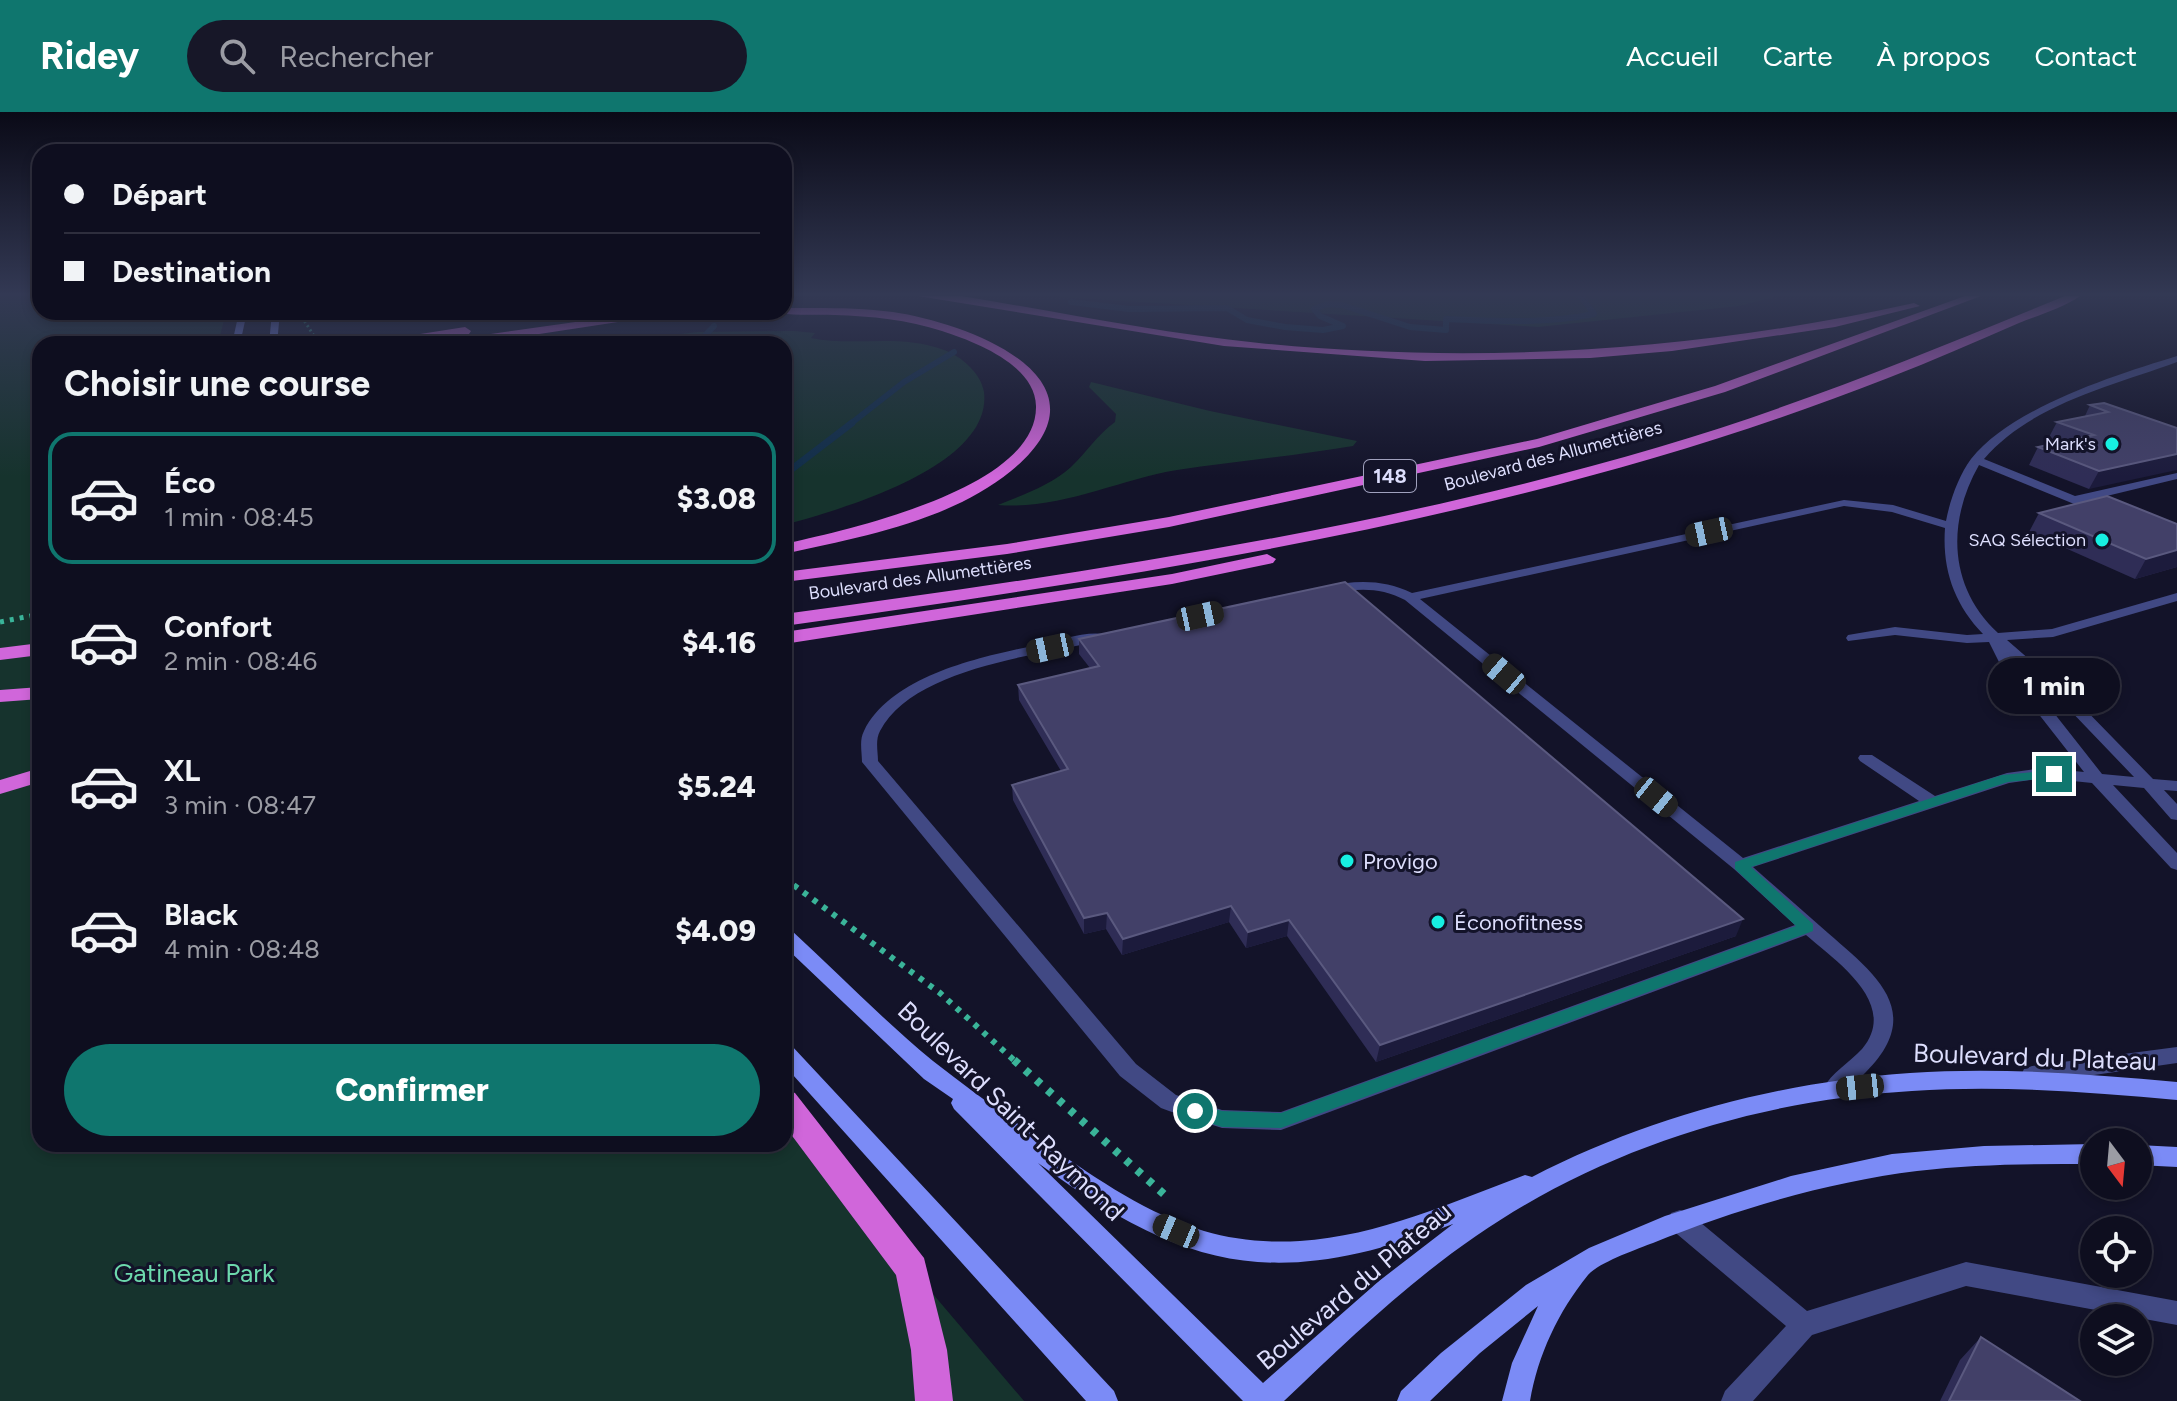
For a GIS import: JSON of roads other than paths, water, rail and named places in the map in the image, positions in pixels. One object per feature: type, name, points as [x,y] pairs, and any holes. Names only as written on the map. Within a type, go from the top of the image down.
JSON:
[{"type":"highway","points":[[792,547],[895,521],[980,486],[1030,445],[1046,411],[1034,378],[1020,364],[1006,356]]},
{"type":"highway","name":"Boulevard des Allumettières","points":[[792,576],[1007,549],[1169,522],[1524,446],[1637,416],[1810,356]]},
{"type":"highway","name":"Boulevard des Allumettières","points":[[792,619],[1127,569],[1398,518],[1603,468],[1839,392],[1927,356]]},
{"type":"highway","points":[[792,637],[1172,579],[1478,512],[1650,462],[1839,392]]},
{"type":"highway","points":[[0,655],[32,651]]},
{"type":"highway","points":[[0,696],[32,694]]},
{"type":"highway","points":[[0,787],[32,777]]},
{"type":"highway","points":[[792,1112],[912,1269],[929,1350],[934,1401]]},
{"type":"main road","name":"Boulevard Saint-Raymond","points":[[792,942],[927,1068],[1263,1401]]},
{"type":"main road","points":[[792,1060],[1104,1401]]},
{"type":"main road","points":[[927,1068],[1098,1191],[1151,1220],[1202,1242],[1248,1252],[1325,1250],[1364,1243],[1405,1231],[1575,1165]]},
{"type":"main road","name":"Boulevard du Plateau","points":[[1263,1401],[1437,1250],[1469,1227],[1575,1165],[1681,1126],[1834,1089],[1910,1082],[1991,1081],[2177,1091]]},
{"type":"main road","points":[[1411,1401],[1445,1366],[1533,1295],[1582,1264],[1680,1221],[1840,1173],[1917,1161],[1997,1155],[2080,1154]]},
{"type":"main road","points":[[2152,1156],[2177,1157]]},
{"type":"main road","points":[[1516,1401],[1522,1364],[1544,1318],[1582,1264]]},
{"type":"lane","points":[[2177,359],[2068,401],[2011,428],[1976,460],[1959,489],[1949,548],[1955,578],[1964,600],[1994,639],[2006,663],[2097,778],[2177,864]]},
{"type":"lane","points":[[1976,460],[2108,514]]},
{"type":"lane","points":[[2075,500],[2177,476]]},
{"type":"lane","points":[[1410,597],[1844,503],[1893,509],[1952,526]]},
{"type":"lane","points":[[1306,595],[1351,585],[1377,584],[1393,587],[1410,597],[1740,865],[1869,980],[1882,1001],[1885,1022],[1875,1049],[1834,1089]]},
{"type":"lane","points":[[1853,638],[1895,631],[1967,639],[2053,633],[2177,597]]},
{"type":"lane","points":[[1125,632],[989,660],[931,679],[889,709],[870,733],[870,762],[1128,1070],[1169,1102],[1222,1119],[1281,1121],[1808,927]]},
{"type":"lane","points":[[1994,639],[2033,668],[2149,782],[2177,815]]},
{"type":"lane","points":[[1866,758],[1931,801]]},
{"type":"lane","points":[[1740,865],[1931,801],[2026,774],[2177,786]]},
{"type":"lane","points":[[1991,1081],[2177,1055]]},
{"type":"lane","points":[[1680,1221],[1804,1325]]},
{"type":"lane","points":[[1735,1401],[1804,1325],[1966,1274],[2177,1313]]},
{"type":"waterway","points":[[849,425],[904,382],[947,356]]},
{"type":"waterway","points":[[792,469],[852,423]]},
{"type":"place","name":"Mark's","points":[[2112,444]]},
{"type":"place","name":"SAQ Sélection","points":[[2102,540]]},
{"type":"place","name":"Provigo","points":[[1347,861]]},
{"type":"place","name":"Éconofitness","points":[[1438,922]]},
{"type":"park label","name":"Gatineau Park","points":[[194,1273]]}]
